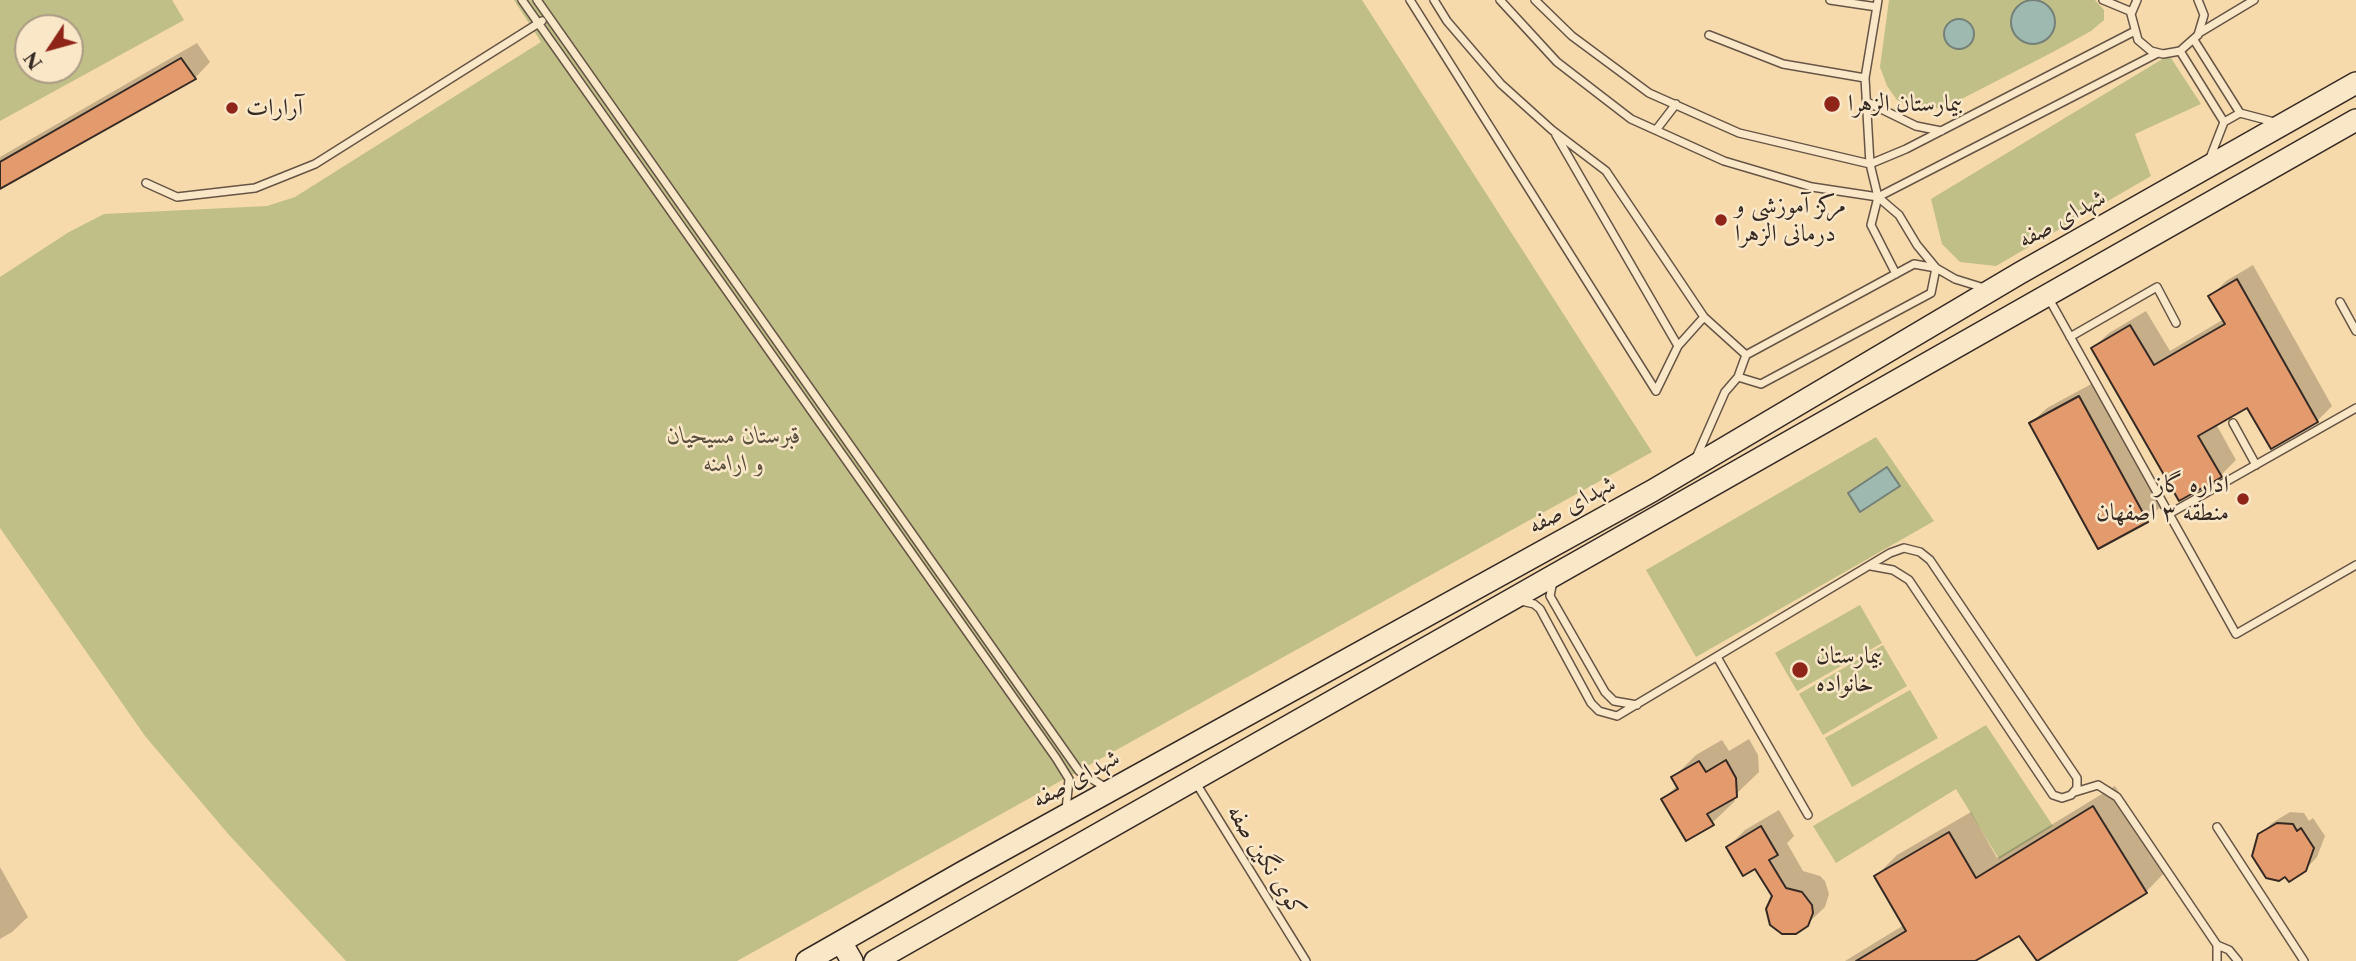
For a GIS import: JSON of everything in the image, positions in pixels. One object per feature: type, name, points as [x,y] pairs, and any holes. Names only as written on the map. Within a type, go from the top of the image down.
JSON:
[{"type":"main road","name":"شهدای صفه","points":[[807,961],[1691,468],[1992,290],[2356,83]]},
{"type":"main road","points":[[875,961],[2356,120]]},
{"type":"main road","points":[[841,942],[852,961]]},
{"type":"lane","points":[[522,0],[1056,758],[1069,779],[1065,816]]},
{"type":"lane","points":[[537,0],[1079,771],[1112,790]]},
{"type":"lane","points":[[1410,0],[1656,391],[1678,346],[1704,317]]},
{"type":"lane","points":[[1434,0],[1447,21],[1501,84],[1554,132],[1606,171],[1704,317],[1746,355]]},
{"type":"lane","points":[[1500,0],[1557,62],[1631,119],[1724,161],[1812,187],[1878,197],[1899,215],[1917,246],[1936,268],[1955,279],[1992,290]]},
{"type":"lane","points":[[1535,0],[1572,36],[1649,93],[1739,133],[1870,164],[1941,131],[2135,31]]},
{"type":"lane","points":[[1830,0],[1877,4],[1866,78],[1870,164],[1878,197],[1871,225],[1896,274]]},
{"type":"lane","points":[[2102,0],[2132,12]]},
{"type":"lane","points":[[2137,0],[2132,12],[2138,40],[2144,46],[2163,54],[2180,51],[2196,37],[2254,0]]},
{"type":"lane","points":[[2196,37],[2204,15],[2198,0]]},
{"type":"lane","points":[[146,183],[177,197],[255,188],[315,164],[549,17]]},
{"type":"lane","points":[[1709,35],[1783,64],[1866,78]]},
{"type":"lane","points":[[2196,37],[2240,113],[2267,122],[2285,122]]},
{"type":"lane","points":[[2180,51],[2224,122]]},
{"type":"lane","points":[[1878,197],[2158,52]]},
{"type":"lane","points":[[1867,102],[1916,126],[1941,131]]},
{"type":"lane","points":[[1656,130],[1676,104]]},
{"type":"lane","points":[[2206,169],[2224,122],[2240,113]]},
{"type":"lane","points":[[1554,132],[1678,346]]},
{"type":"lane","points":[[1691,468],[1725,392],[1738,377],[1746,355],[1914,264],[1936,268]]},
{"type":"lane","points":[[1738,377],[1761,384],[1931,293],[1936,268]]},
{"type":"lane","points":[[2070,337],[2157,287],[2176,323]]},
{"type":"lane","points":[[2048,296],[2236,634],[2356,565]]},
{"type":"lane","points":[[2340,302],[2356,331]]},
{"type":"lane","points":[[2169,514],[2356,408]]},
{"type":"lane","points":[[2233,423],[2256,465]]},
{"type":"lane","points":[[1513,600],[1525,601],[1539,609],[1591,704],[1599,711],[1617,716],[1890,553],[1904,548],[1920,552],[1926,556],[2077,778],[2074,792]]},
{"type":"lane","points":[[1871,566],[1893,570],[1909,580],[2053,794],[2066,797],[2098,785],[2117,797],[2217,945],[2229,950],[2238,961]]},
{"type":"lane","points":[[1554,577],[1550,597],[1605,692],[1614,701],[1638,705]]},
{"type":"lane","points":[[1717,657],[1808,815]]},
{"type":"lane","name":"کوی نگین صفه","points":[[1194,781],[1306,961]]},
{"type":"lane","points":[[2217,827],[2304,961]]},
{"type":"lane","points":[[2217,945],[2217,961]]},
{"type":"green space","points":[[0,0],[172,0],[184,20],[84,75],[84,14],[14,14],[14,84],[67,84],[0,121]]},
{"type":"green space","name":"قبرستان مسیحیان و ارامنه","points":[[514,0],[1362,0],[1652,452],[737,961],[346,961],[230,836],[145,736],[0,528],[0,277],[69,232],[104,214],[267,206],[295,197],[541,42]]},
{"type":"green space","points":[[1889,0],[2095,0],[2104,10],[2104,20],[2091,31],[2053,52],[1944,108],[1917,109],[1897,100],[1887,86],[1880,67]]},
{"type":"green space","points":[[2169,55],[2201,104],[2135,134],[2151,176],[1996,266],[1960,262],[1942,244],[1931,199]]},
{"type":"green space","points":[[1876,437],[1934,521],[1696,657],[1646,570]]},
{"type":"green space","points":[[1860,605],[1882,643],[1797,691],[1775,653]]},
{"type":"green space","points":[[1883,645],[1907,686],[1823,735],[1799,694]]},
{"type":"green space","points":[[1910,690],[1938,738],[1852,787],[1825,738]]},
{"type":"green space","points":[[1986,725],[2053,826],[1999,859],[1956,789],[1836,863],[1813,826]]},
{"type":"water","points":[[2033,0],[2042,1],[2049,6],[2054,13],[2054,31],[2049,38],[2042,43],[2033,44],[2024,43],[2017,38],[2012,31],[2011,22],[2012,13],[2017,6],[2024,1]]},
{"type":"water","points":[[1959,19],[1970,23],[1974,34],[1970,45],[1959,49],[1948,45],[1944,34],[1948,23]]},
{"type":"water","points":[[1887,467],[1900,486],[1860,512],[1848,493]]},
{"type":"building","points":[[181,58],[196,79],[0,189],[0,162]]},
{"type":"building","points":[[2237,279],[2318,422],[2271,449],[2247,408],[2198,436],[2222,477],[2179,501],[2091,348],[2130,325],[2154,365],[2225,324],[2208,296]]},
{"type":"building","points":[[2079,396],[2148,522],[2098,549],[2029,423]]},
{"type":"building","points":[[1726,760],[1736,778],[1737,797],[1707,814],[1714,825],[1686,841],[1661,799],[1678,789],[1671,777],[1699,761],[1706,772]]},
{"type":"building","points":[[2093,806],[2147,893],[2037,961],[2019,936],[1975,961],[1856,961],[1906,931],[1874,876],[1949,832],[1976,878]]},
{"type":"building","points":[[2277,823],[2293,824],[2297,831],[2301,828],[2314,848],[2306,871],[2289,882],[2285,877],[2279,881],[2266,878],[2252,856],[2258,834]]},
{"type":"building","points":[[1761,826],[1778,855],[1769,860],[1786,888],[1802,892],[1812,905],[1813,913],[1808,926],[1796,934],[1782,934],[1770,925],[1766,909],[1772,896],[1755,869],[1743,876],[1726,847]]},
{"type":"place","name":"بیمارستان الزهرا","points":[[1832,104]]},
{"type":"place","name":"آرارات","points":[[232,108]]},
{"type":"place","name":"مرکز آموزشی و درمانی الزهرا","points":[[1721,220]]},
{"type":"place","name":"اداره گاز منطقه ۳ اصفهان","points":[[2243,499]]},
{"type":"place","name":"بیمارستان خانواده","points":[[1800,670]]}]
